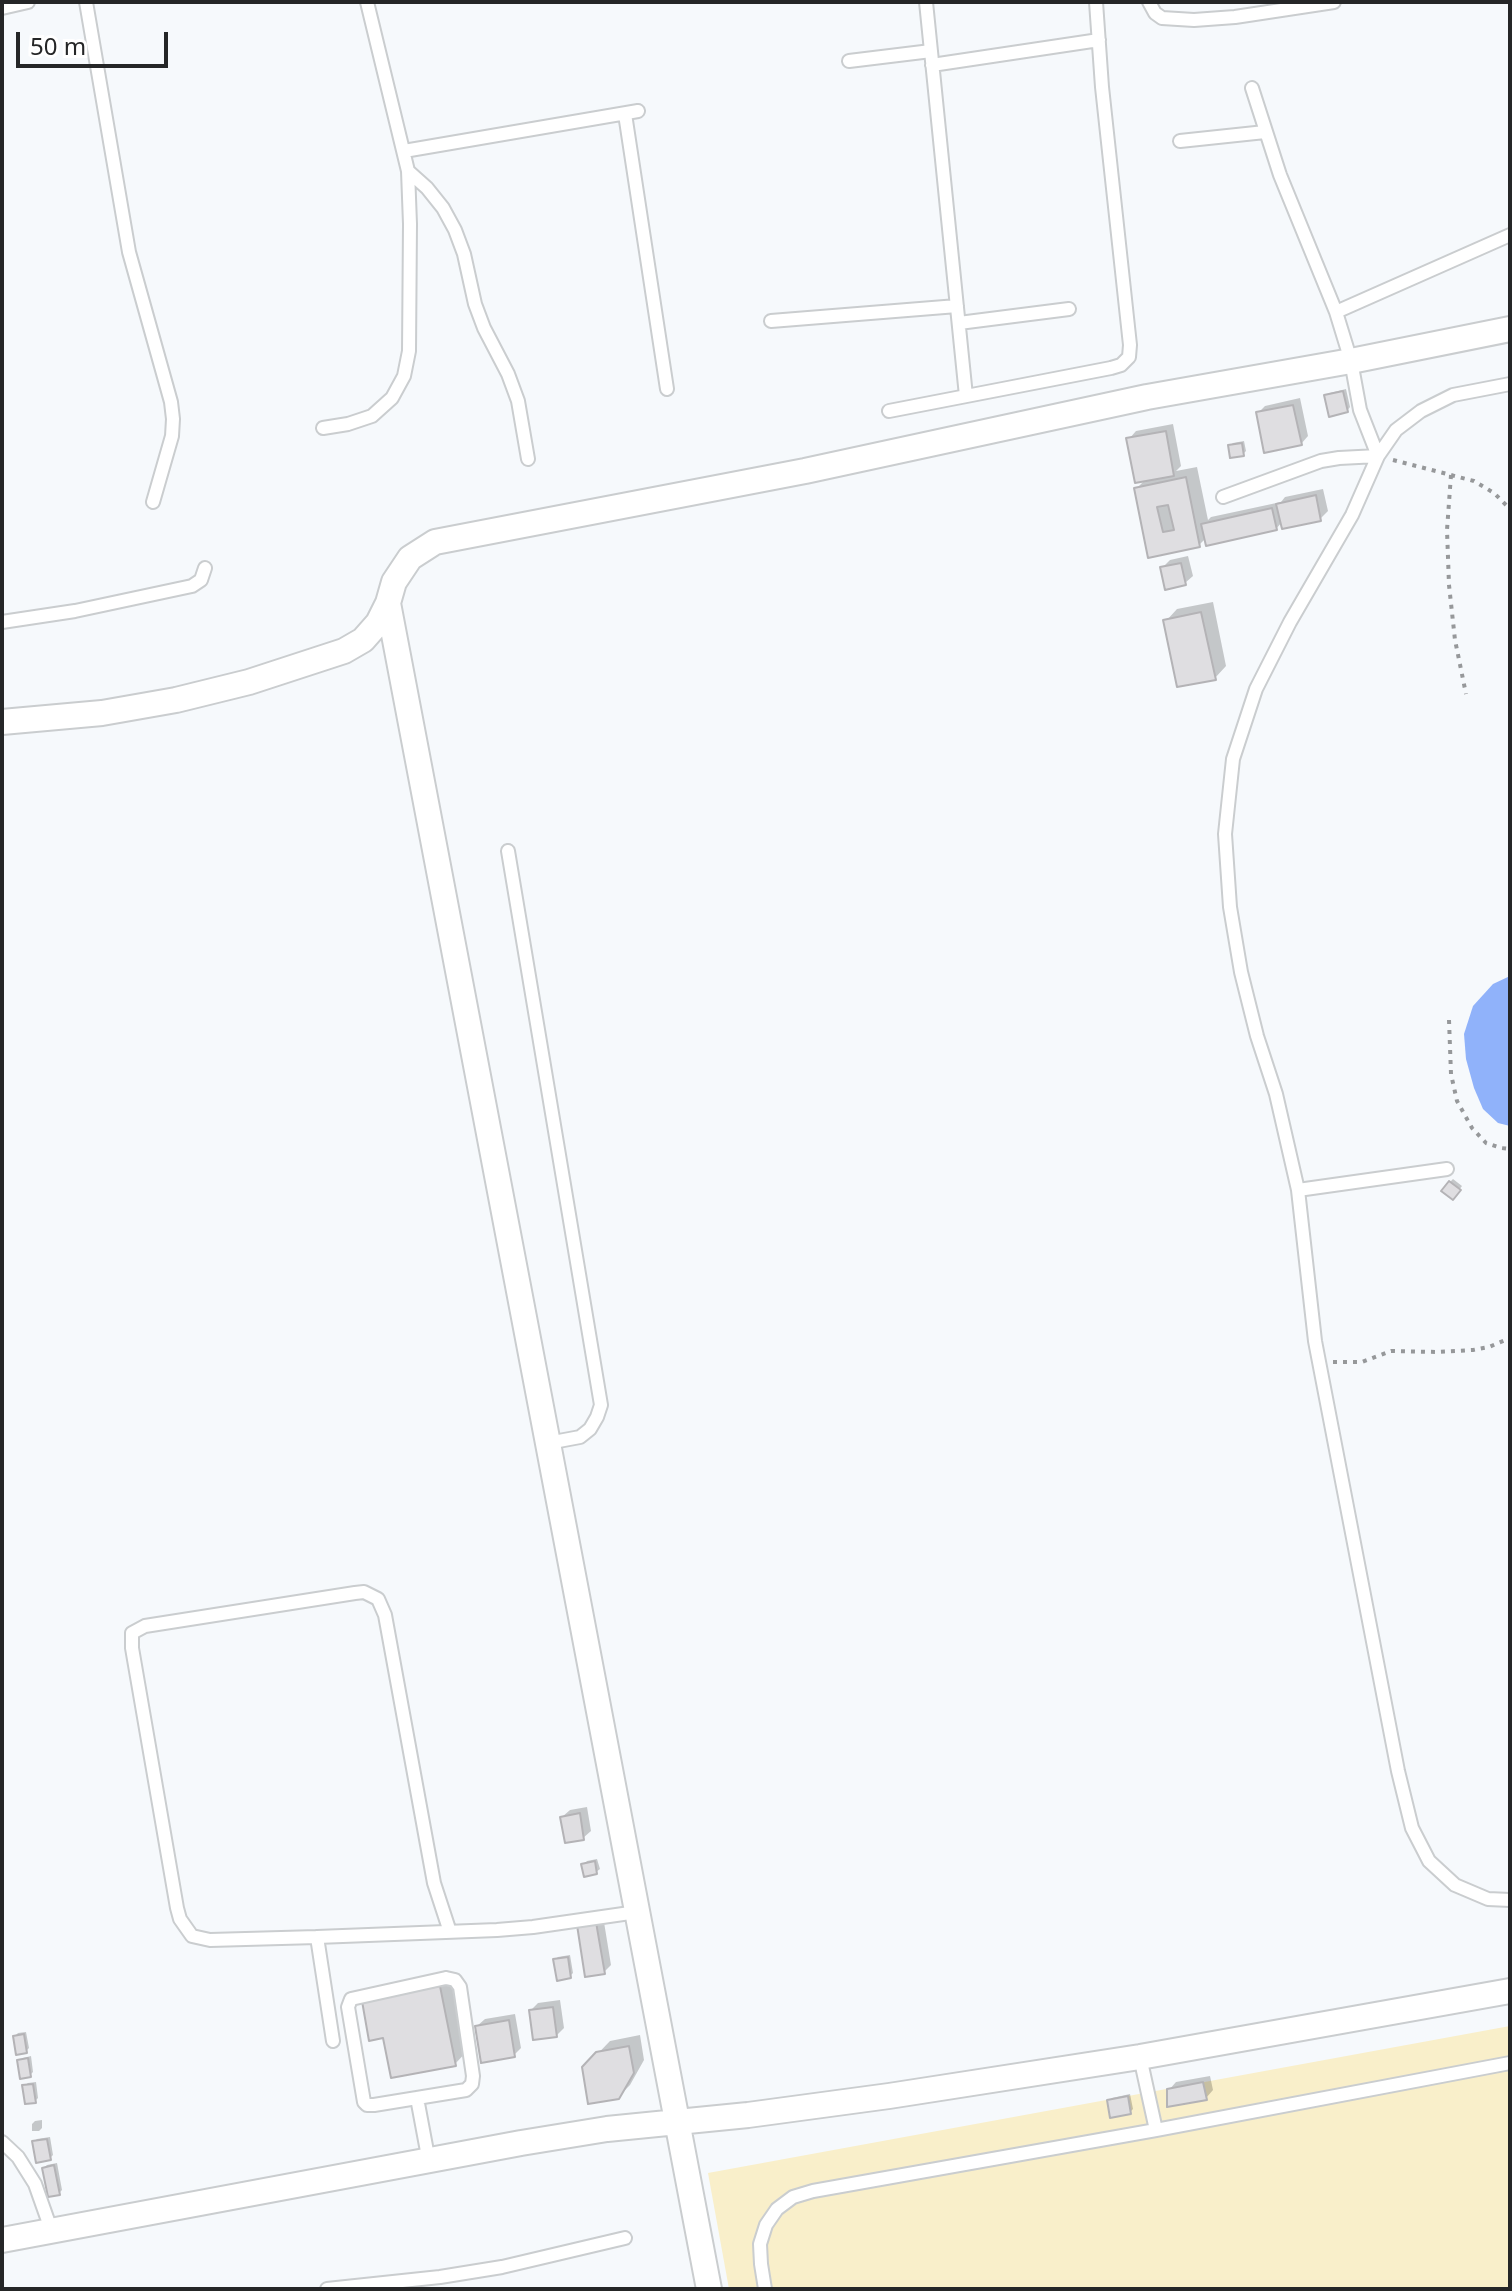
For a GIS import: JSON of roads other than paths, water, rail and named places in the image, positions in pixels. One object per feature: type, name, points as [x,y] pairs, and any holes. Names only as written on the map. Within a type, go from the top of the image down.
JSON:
[{"type":"street","points":[[2,722],[102,713],[176,700],[264,678],[344,651],[363,640],[378,623],[394,582],[410,558],[435,542],[805,471],[1147,397],[1510,329]]},
{"type":"street","points":[[388,603],[709,2289]]},
{"type":"street","points":[[2,2240],[521,2143],[607,2129],[819,2106],[1140,2057],[1510,1991]]},
{"type":"lane","points":[[2,8],[28,2]]},
{"type":"lane","points":[[86,2],[129,252],[171,402],[172,436],[153,502]]},
{"type":"lane","points":[[323,428],[372,416],[392,398],[404,376],[410,338],[408,171],[367,2]]},
{"type":"lane","points":[[926,2],[966,396]]},
{"type":"lane","points":[[889,411],[1111,368],[1121,365],[1129,357],[1096,2]]},
{"type":"lane","points":[[1149,2],[1162,18],[1194,20],[1334,2]]},
{"type":"lane","points":[[932,65],[1099,40]]},
{"type":"lane","points":[[849,61],[931,51]]},
{"type":"lane","points":[[1252,88],[1265,132],[1336,312],[1351,361],[1360,410],[1378,456]]},
{"type":"lane","points":[[404,151],[632,113],[667,389]]},
{"type":"lane","points":[[1180,141],[1265,132]]},
{"type":"lane","points":[[408,171],[443,208],[455,230],[484,328],[518,401],[528,459]]},
{"type":"lane","points":[[1336,312],[1510,235]]},
{"type":"lane","points":[[771,321],[957,306]]},
{"type":"lane","points":[[959,323],[1069,309]]},
{"type":"lane","points":[[1510,384],[1453,395],[1421,411],[1396,430],[1378,456],[1352,515],[1290,622],[1256,689],[1233,759],[1225,834],[1230,907],[1241,972],[1276,1094],[1298,1190],[1319,1361],[1398,1771],[1412,1828],[1429,1861],[1455,1885],[1488,1899],[1510,1900]]},
{"type":"lane","points":[[1223,497],[1321,461],[1378,456]]},
{"type":"lane","points":[[2,622],[75,611],[192,586],[201,580],[205,568]]},
{"type":"lane","points":[[508,851],[601,1405],[590,1429],[580,1437],[548,1443]]},
{"type":"lane","points":[[1298,1190],[1447,1169]]},
{"type":"lane","points":[[450,1932],[434,1883],[385,1615],[378,1599],[364,1592],[355,1593],[137,1629],[132,1633],[180,1919],[192,1936],[210,1940],[450,1932],[533,1927],[637,1912]]},
{"type":"lane","points":[[317,1937],[333,2041]]},
{"type":"lane","points":[[451,1978],[460,1987],[472,2084],[466,2090],[417,2098],[370,2106],[364,2102],[348,2002],[354,1997],[451,1978]]},
{"type":"lane","points":[[1140,2057],[1156,2130]]},
{"type":"lane","points":[[765,2289],[760,2244],[766,2225],[777,2209],[793,2197],[1510,2063]]},
{"type":"lane","points":[[417,2098],[429,2162]]},
{"type":"lane","points":[[2,2142],[18,2157],[35,2184],[52,2232]]},
{"type":"lane","points":[[327,2289],[377,2287],[502,2267],[625,2238]]},
{"type":"water","points":[[1510,976],[1510,1126],[1498,1123],[1483,1109],[1466,1059],[1464,1034],[1473,1006],[1493,984]]}]
